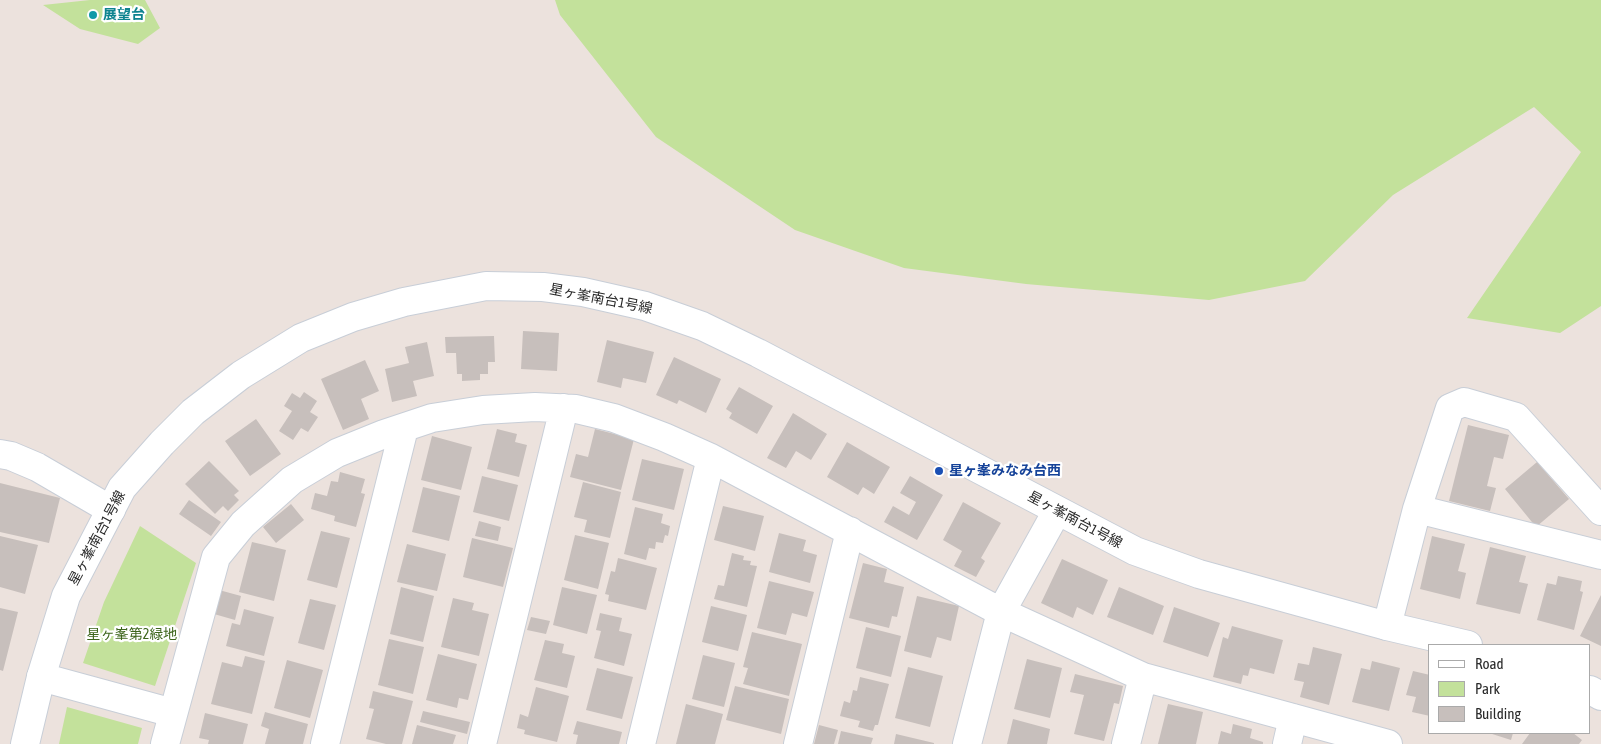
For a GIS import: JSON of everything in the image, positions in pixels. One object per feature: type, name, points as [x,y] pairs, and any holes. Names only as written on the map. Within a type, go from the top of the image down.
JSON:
[{"type":"street","name":"星ヶ峯南台1号線","points":[[25,744],[41,677],[66,596],[122,488],[193,412],[241,375],[301,338],[354,317],[404,302],[486,286],[544,287],[583,292],[645,306],[702,326],[758,353],[1135,551],[1199,574],[1387,626],[1464,644]]},
{"type":"street","points":[[1387,626],[1417,508],[1450,408],[1464,402],[1516,417],[1601,511]]},
{"type":"street","points":[[165,744],[216,557],[243,524],[292,480],[338,453],[432,418],[483,410],[535,407],[576,409],[614,418],[712,458],[1001,612],[1143,677],[1290,731],[1388,744]]},
{"type":"street","points":[[482,744],[564,408]]},
{"type":"street","points":[[325,744],[404,428]]},
{"type":"street","points":[[0,454],[11,456],[37,467],[111,510]]},
{"type":"street","points":[[641,744],[712,458]]},
{"type":"street","points":[[1417,508],[1601,555]]},
{"type":"street","points":[[967,744],[1001,612],[1057,511]]},
{"type":"street","points":[[798,744],[850,531]]},
{"type":"street","points":[[41,677],[174,713]]},
{"type":"street","points":[[1126,744],[1143,677]]},
{"type":"green space","points":[[90,0],[145,0],[160,28],[138,44],[80,29],[43,5]]},
{"type":"green space","points":[[555,0],[1601,0],[1601,306],[1560,333],[1467,318],[1581,152],[1534,107],[1393,195],[1305,281],[1209,300],[1026,284],[904,268],[795,230],[656,137],[560,15]]},
{"type":"green space","name":"星ヶ峯第2緑地","points":[[140,526],[196,563],[155,686],[83,663],[104,602]]},
{"type":"green space","points":[[67,707],[142,728],[138,744],[59,744]]},
{"type":"building","points":[[523,331],[559,333],[557,371],[521,369]]},
{"type":"building","points":[[494,336],[495,362],[488,362],[488,374],[480,374],[480,380],[462,381],[462,374],[457,374],[456,353],[446,353],[445,337]]},
{"type":"building","points":[[607,340],[654,352],[646,383],[623,378],[621,388],[597,382]]},
{"type":"building","points":[[427,342],[434,376],[413,381],[417,396],[392,402],[385,369],[409,363],[405,347]]},
{"type":"building","points":[[674,357],[721,379],[706,413],[679,400],[677,404],[656,395]]},
{"type":"building","points":[[365,360],[379,391],[361,399],[369,419],[343,430],[321,379]]},
{"type":"building","points":[[739,387],[773,406],[757,434],[729,418],[732,413],[726,409]]},
{"type":"building","points":[[304,392],[317,401],[310,412],[318,417],[308,432],[301,428],[293,440],[279,431],[292,411],[284,406],[292,393],[300,398]]},
{"type":"building","points":[[793,413],[827,434],[811,460],[796,451],[786,468],[767,458]]},
{"type":"building","points":[[256,419],[281,454],[250,476],[225,441]]},
{"type":"building","points":[[1468,425],[1509,435],[1503,459],[1494,457],[1487,486],[1496,488],[1490,511],[1449,501]]},
{"type":"building","points":[[497,429],[517,434],[515,442],[527,445],[519,477],[487,469]]},
{"type":"building","points":[[595,429],[634,439],[621,490],[570,477],[576,454],[588,457]]},
{"type":"building","points":[[432,436],[472,447],[461,490],[421,480]]},
{"type":"building","points":[[847,442],[890,467],[874,494],[863,487],[858,495],[827,477]]},
{"type":"building","points":[[642,459],[684,469],[674,510],[632,500]]},
{"type":"building","points":[[209,461],[239,491],[234,495],[239,500],[228,511],[223,506],[215,514],[185,484]]},
{"type":"building","points":[[1537,462],[1569,499],[1536,527],[1505,489]]},
{"type":"building","points":[[340,472],[365,479],[361,493],[365,494],[356,527],[334,521],[335,516],[311,509],[315,493],[327,496],[331,481],[338,482]]},
{"type":"building","points":[[482,476],[518,485],[509,521],[473,512]]},
{"type":"building","points":[[910,476],[943,495],[917,540],[884,522],[893,506],[909,515],[916,502],[900,493]]},
{"type":"building","points":[[583,482],[621,492],[610,538],[584,532],[587,520],[574,517]]},
{"type":"building","points":[[0,483],[60,498],[49,543],[0,532]]},
{"type":"building","points":[[423,487],[460,496],[449,541],[412,532]]},
{"type":"building","points":[[189,500],[221,522],[211,536],[179,514]]},
{"type":"building","points":[[963,502],[1001,523],[981,558],[985,561],[976,577],[954,566],[962,551],[943,540]]},
{"type":"building","points":[[291,504],[304,520],[276,543],[263,527]]},
{"type":"building","points":[[723,506],[764,516],[755,551],[714,540]]},
{"type":"building","points":[[635,507],[663,514],[661,523],[670,526],[668,536],[665,535],[663,543],[656,542],[655,549],[649,548],[646,560],[624,554]]},
{"type":"building","points":[[479,521],[501,527],[498,541],[475,536]]},
{"type":"building","points":[[321,531],[350,538],[337,588],[307,580]]},
{"type":"building","points":[[779,533],[806,540],[803,551],[817,555],[810,583],[769,572]]},
{"type":"building","points":[[575,535],[609,543],[598,589],[564,580]]},
{"type":"building","points":[[0,536],[38,545],[25,594],[0,587]]},
{"type":"building","points":[[1432,536],[1465,544],[1458,571],[1466,573],[1460,599],[1420,589]]},
{"type":"building","points":[[472,538],[513,548],[503,587],[463,577]]},
{"type":"building","points":[[252,542],[286,550],[274,601],[239,592]]},
{"type":"building","points":[[407,544],[446,554],[437,591],[397,582]]},
{"type":"building","points":[[1490,547],[1526,556],[1519,582],[1528,584],[1520,614],[1476,604]]},
{"type":"building","points":[[732,553],[744,556],[743,560],[751,561],[750,565],[757,566],[747,607],[714,599],[718,585],[724,586]]},
{"type":"building","points":[[618,558],[657,568],[646,610],[608,601],[609,595],[605,594],[611,571],[615,572]]},
{"type":"building","points":[[1062,559],[1108,580],[1093,615],[1077,607],[1073,618],[1041,603]]},
{"type":"building","points":[[863,563],[887,569],[884,582],[904,587],[897,617],[892,616],[889,628],[849,618]]},
{"type":"building","points":[[1558,576],[1582,581],[1580,591],[1583,592],[1574,630],[1537,620],[1547,583],[1556,585]]},
{"type":"building","points":[[769,581],[814,592],[807,617],[792,613],[786,635],[757,628]]},
{"type":"building","points":[[401,587],[434,596],[423,642],[390,634]]},
{"type":"building","points":[[562,587],[597,595],[587,634],[553,625]]},
{"type":"building","points":[[1119,587],[1164,606],[1153,635],[1107,617]]},
{"type":"building","points":[[219,590],[241,596],[235,620],[214,614]]},
{"type":"building","points":[[1601,595],[1601,646],[1580,636]]},
{"type":"building","points":[[917,596],[959,606],[951,641],[937,637],[931,658],[904,651]]},
{"type":"building","points":[[453,598],[474,603],[472,610],[489,614],[479,656],[441,647]]},
{"type":"building","points":[[310,599],[336,605],[324,650],[298,643]]},
{"type":"building","points":[[711,606],[747,615],[738,651],[702,642]]},
{"type":"building","points":[[1174,607],[1220,623],[1208,657],[1163,642]]},
{"type":"building","points":[[0,608],[18,612],[3,671],[0,670]]},
{"type":"building","points":[[244,609],[274,617],[264,656],[226,646],[232,623],[240,625]]},
{"type":"building","points":[[600,613],[622,618],[619,631],[632,634],[624,666],[594,658],[601,631],[596,630]]},
{"type":"building","points":[[531,617],[550,621],[546,634],[527,630]]},
{"type":"building","points":[[1232,626],[1283,640],[1274,674],[1250,668],[1248,676],[1243,675],[1241,684],[1213,677],[1223,637],[1228,639]]},
{"type":"building","points":[[866,627],[901,636],[891,677],[856,668]]},
{"type":"building","points":[[752,632],[802,644],[789,696],[743,684],[748,668],[743,667]]},
{"type":"building","points":[[389,639],[424,647],[413,694],[378,685]]},
{"type":"building","points":[[545,640],[564,644],[562,653],[575,656],[567,688],[534,680]]},
{"type":"building","points":[[1313,647],[1342,654],[1329,705],[1300,697],[1304,682],[1294,680],[1298,663],[1309,665]]},
{"type":"building","points":[[438,654],[477,664],[468,700],[459,698],[457,708],[426,700]]},
{"type":"building","points":[[703,655],[735,663],[724,707],[692,699]]},
{"type":"building","points":[[245,656],[265,661],[252,714],[211,704],[222,662],[242,667]]},
{"type":"building","points":[[1027,659],[1062,668],[1050,718],[1014,709]]},
{"type":"building","points":[[287,660],[323,670],[310,718],[274,708]]},
{"type":"building","points":[[1372,661],[1400,668],[1389,711],[1352,702],[1361,668],[1370,670]]},
{"type":"building","points":[[908,667],[943,676],[930,727],[895,718]]},
{"type":"building","points":[[597,668],[633,677],[622,719],[586,710]]},
{"type":"building","points":[[1413,671],[1428,675],[1428,716],[1412,712],[1416,697],[1406,695]]},
{"type":"building","points":[[1075,674],[1123,686],[1119,704],[1114,703],[1104,741],[1074,734],[1084,695],[1070,692]]},
{"type":"building","points":[[860,677],[889,684],[878,725],[875,725],[873,731],[858,727],[860,721],[840,716],[844,701],[850,703],[853,690],[857,691]]},
{"type":"building","points":[[735,686],[789,699],[781,734],[726,720]]},
{"type":"building","points":[[536,687],[569,696],[557,742],[524,734],[525,730],[517,728],[520,714],[528,717]]},
{"type":"building","points":[[373,691],[413,701],[402,744],[386,744],[366,739],[374,709],[369,708]]},
{"type":"building","points":[[686,704],[723,714],[715,744],[676,744]]},
{"type":"building","points":[[1168,704],[1203,712],[1196,744],[1158,744]]},
{"type":"building","points":[[423,711],[470,722],[467,734],[420,722]]},
{"type":"building","points":[[265,712],[308,724],[303,744],[265,744],[269,729],[261,726]]},
{"type":"building","points":[[205,713],[248,724],[243,744],[208,744],[209,740],[199,738]]},
{"type":"building","points":[[1013,719],[1050,729],[1047,744],[1007,744]]},
{"type":"building","points":[[577,721],[622,732],[619,744],[576,744],[578,735],[573,734]]},
{"type":"building","points":[[1233,724],[1252,729],[1250,738],[1263,742],[1263,744],[1218,744],[1221,731],[1231,734]]},
{"type":"building","points":[[417,725],[456,735],[453,744],[412,744]]},
{"type":"building","points":[[819,725],[838,730],[834,744],[814,744]]},
{"type":"building","points":[[841,731],[873,738],[871,744],[838,744]]},
{"type":"building","points":[[896,734],[934,743],[934,744],[894,744]]},
{"type":"building","points":[[1492,734],[1513,734],[1511,740]]},
{"type":"building","points":[[1529,734],[1574,734],[1582,740],[1579,744],[1522,744]]},
{"type":"place","name":"展望台","points":[[93,15]]},
{"type":"place","name":"星ヶ峯みなみ台西","points":[[939,471]]}]
